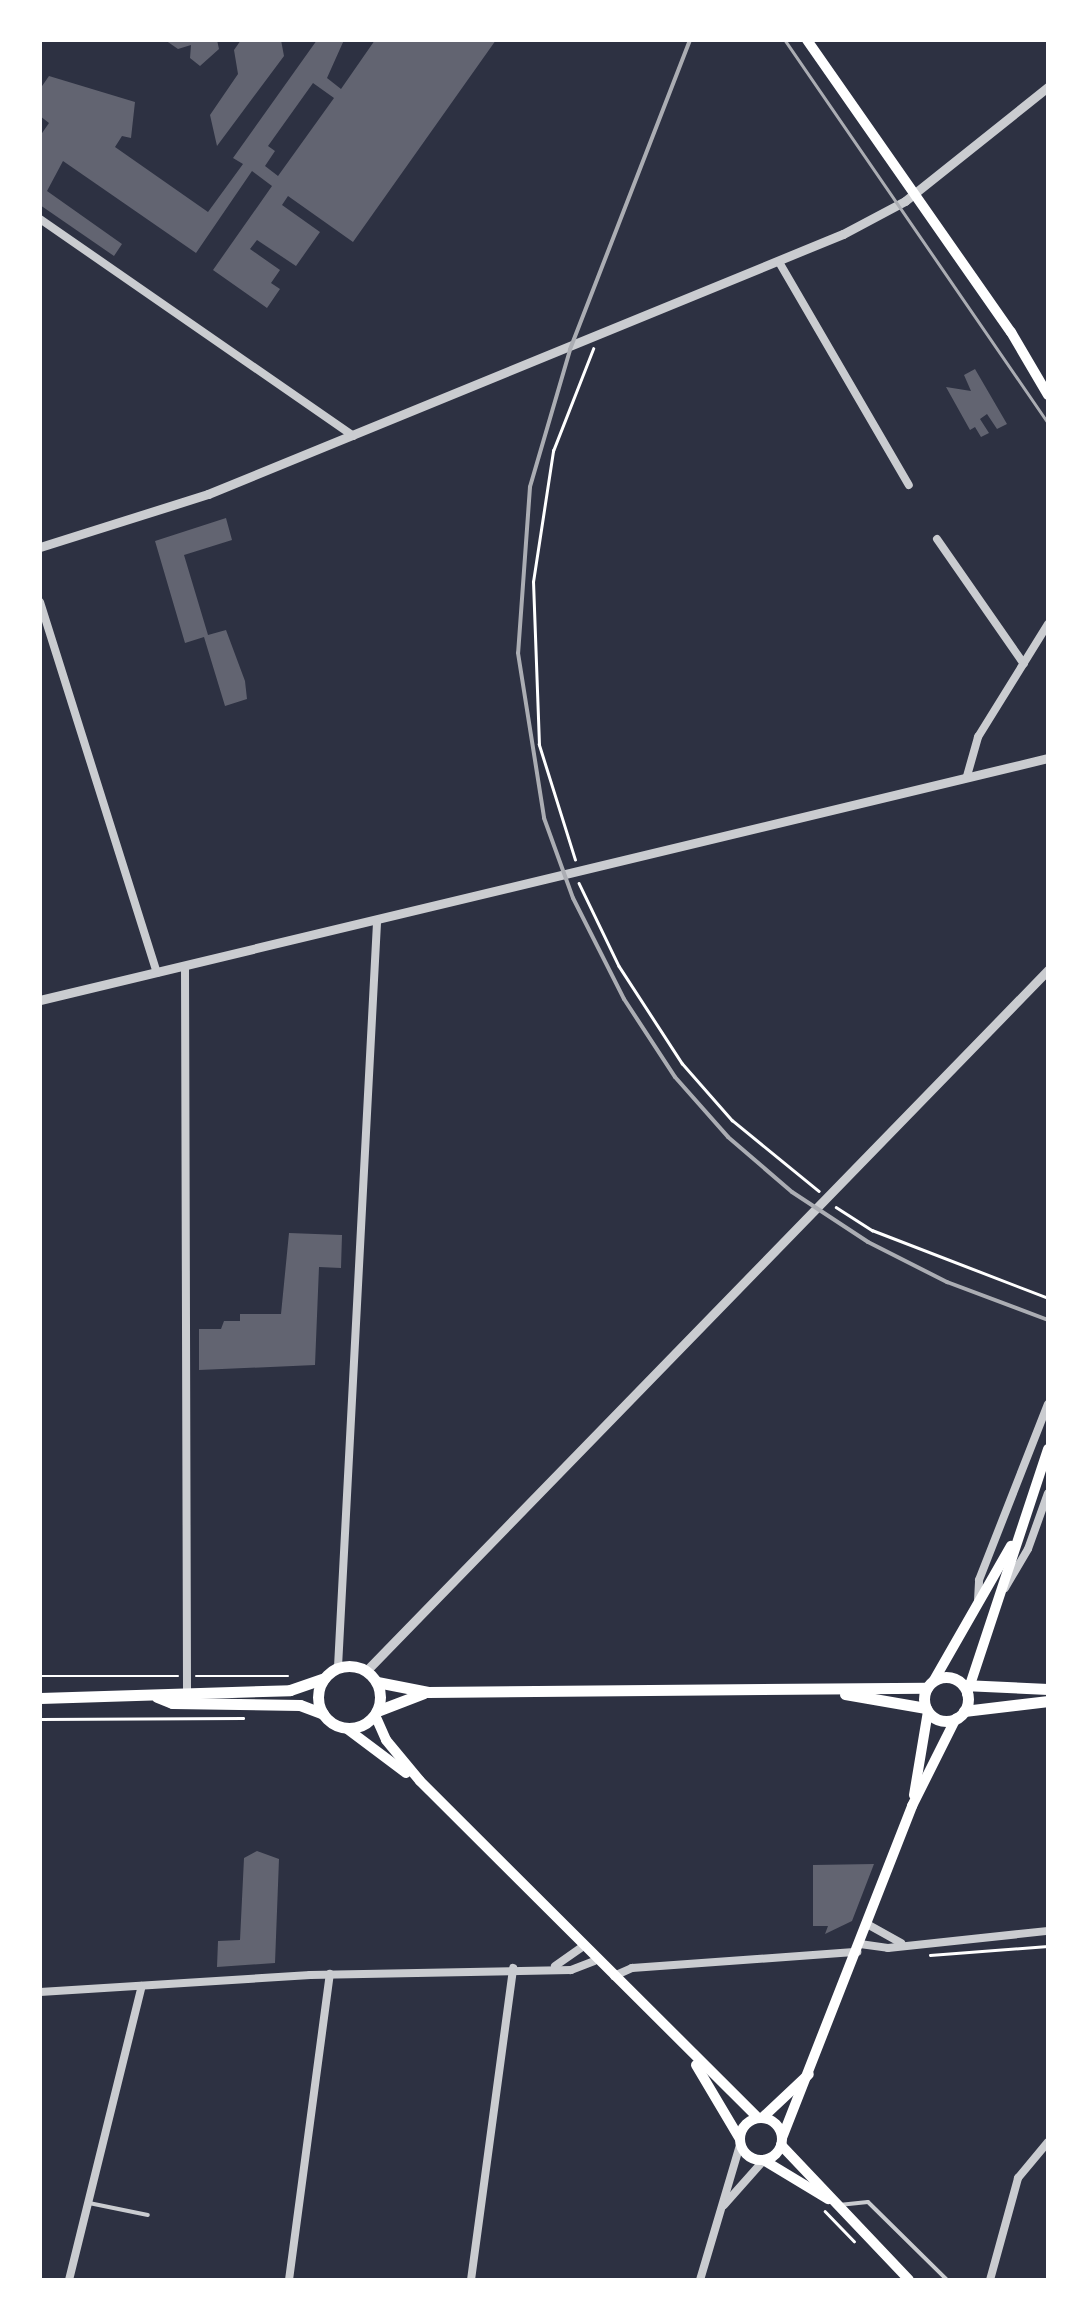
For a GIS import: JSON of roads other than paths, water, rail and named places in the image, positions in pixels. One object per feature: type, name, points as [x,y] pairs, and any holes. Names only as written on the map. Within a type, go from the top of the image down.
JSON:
[{"type":"main road","points":[[806,40],[915,193],[1048,395]]},
{"type":"main road","points":[[764,2161],[782,2142],[912,1806],[960,1715],[1048,1450]]},
{"type":"main road","points":[[912,1806],[930,1685],[1017,1536]]},
{"type":"main road","points":[[40,1698],[290,1690],[329,1673],[366,1670],[377,1682],[428,1692],[831,1691],[930,1685],[948,1678],[967,1688],[1048,1688]]},
{"type":"main road","points":[[323,1714],[318,1697],[329,1673]]},
{"type":"main road","points":[[377,1682],[376,1713],[386,1740],[420,1782],[694,2060],[760,2118],[776,2124],[782,2142],[908,2280]]},
{"type":"main road","points":[[831,1691],[927,1710],[940,1720],[1048,1701]]},
{"type":"main road","points":[[346,1728],[428,1692]]},
{"type":"main road","points":[[157,1697],[172,1703],[300,1705],[346,1728],[420,1782]]},
{"type":"main road","points":[[694,2060],[740,2142],[764,2161],[838,2205]]},
{"type":"main road","points":[[740,2142],[812,2069]]},
{"type":"street","points":[[40,548],[208,494],[596,340],[779,262],[915,193],[1048,86]]},
{"type":"street","points":[[40,219],[354,436]]},
{"type":"street","points":[[779,262],[908,486]]},
{"type":"street","points":[[937,540],[1024,664]]},
{"type":"street","points":[[40,602],[157,973]]},
{"type":"street","points":[[967,776],[978,737],[1048,624]]},
{"type":"street","points":[[40,1000],[1048,758]]},
{"type":"street","points":[[329,1673],[377,922]]},
{"type":"street","points":[[185,967],[186,1691]]},
{"type":"street","points":[[366,1670],[1048,970]]},
{"type":"street","points":[[978,1602],[979,1580],[1048,1404]]},
{"type":"street","points":[[1005,1588],[1028,1549],[1048,1492]]},
{"type":"street","points":[[867,1924],[906,1944]]},
{"type":"street","points":[[612,1978],[632,1968],[1048,1931]]},
{"type":"street","points":[[550,1968],[581,1948]]},
{"type":"street","points":[[40,1992],[330,1974],[583,1969],[594,1961]]},
{"type":"street","points":[[471,2280],[513,1968]]},
{"type":"street","points":[[289,2280],[330,1974]]},
{"type":"street","points":[[69,2280],[142,1986]]},
{"type":"street","points":[[700,2280],[740,2142]]},
{"type":"street","points":[[990,2280],[1023,2166],[1048,2142]]},
{"type":"street","points":[[724,2204],[764,2161]]},
{"type":"lane","points":[[86,2202],[148,2215]]},
{"type":"lane","points":[[838,2205],[868,2202],[946,2280]]},
{"type":"tram line","points":[[785,40],[1048,423]]},
{"type":"railway","points":[[690,40],[570,350],[530,487],[518,653],[544,818],[573,898],[624,999],[675,1077],[728,1137],[792,1192],[868,1242],[947,1282],[1048,1320]]}]
